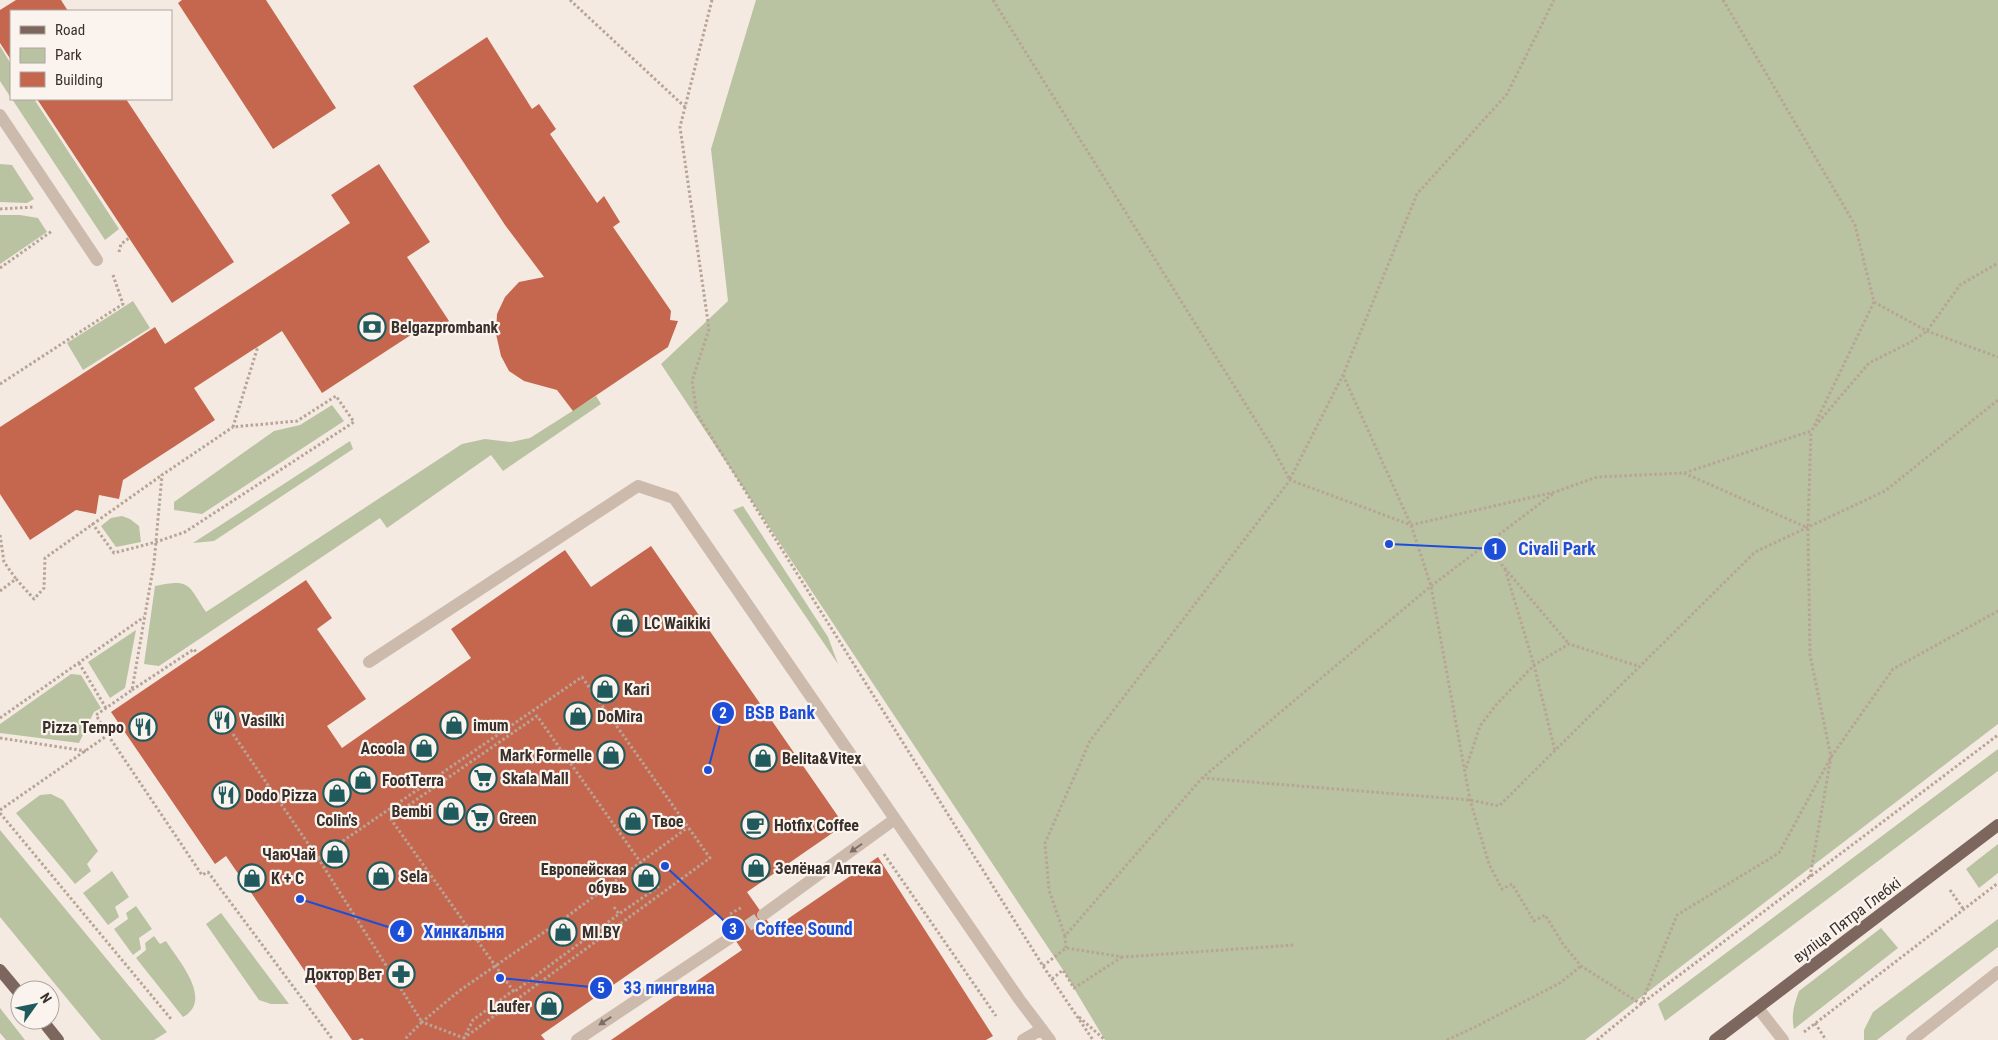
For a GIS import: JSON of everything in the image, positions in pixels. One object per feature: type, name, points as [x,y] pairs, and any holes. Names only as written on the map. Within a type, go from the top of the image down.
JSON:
[{"type":"main road","name":"вуліца Пятра Глебкі","points":[[1715,1040],[1998,825]]},
{"type":"main road","points":[[0,970],[10,982]]},
{"type":"main road","points":[[50,1030],[58,1040]]},
{"type":"lane","points":[[0,115],[96,260]]},
{"type":"lane","points":[[369,662],[638,486],[674,498],[1019,999],[1050,1040]]},
{"type":"lane","points":[[763,915],[895,819]]},
{"type":"lane","points":[[577,1040],[733,936]]},
{"type":"lane","points":[[1912,1040],[1998,972]]},
{"type":"lane","points":[[1758,1008],[1782,1040]]},
{"type":"lane","points":[[1023,1040],[1042,1029]]},
{"type":"path","points":[[570,0],[685,106]]},
{"type":"path","points":[[712,0],[680,126],[710,329],[692,381],[697,414],[1043,966],[1093,1040]]},
{"type":"path","points":[[993,0],[1272,445],[1290,480],[1411,525],[1555,492],[1597,477],[1684,473],[1811,431],[1869,363],[1911,342],[1926,331],[1960,285],[1998,264]]},
{"type":"path","points":[[1066,948],[1065,936],[1049,890],[1045,843],[1090,740],[1290,480],[1343,375],[1417,194],[1506,94],[1554,0]]},
{"type":"path","points":[[1722,0],[1855,225],[1874,302],[1811,431],[1808,528],[1810,655],[1831,757],[1810,877]]},
{"type":"path","points":[[0,268],[52,232],[47,223]]},
{"type":"path","points":[[117,259],[121,244],[129,238]]},
{"type":"path","points":[[0,384],[123,304],[113,275],[115,267]]},
{"type":"path","points":[[1874,302],[1926,331],[1998,357]]},
{"type":"path","points":[[234,427],[258,346]]},
{"type":"path","points":[[1343,375],[1411,525],[1432,586],[1470,800],[1488,864],[1502,889],[1512,884],[1534,921],[1545,916],[1563,944],[1581,966],[1642,1004]]},
{"type":"path","points":[[0,535],[2,562],[34,599],[44,588],[45,558],[92,523],[234,427],[297,421],[336,396],[354,422],[185,532],[114,553],[92,523]]},
{"type":"path","points":[[1202,778],[1470,800],[1499,806],[1755,552],[1885,491],[1998,400]]},
{"type":"path","points":[[1684,473],[1808,528]]},
{"type":"path","points":[[132,690],[156,542],[162,475]]},
{"type":"path","points":[[1065,936],[1202,778],[1432,586],[1555,492]]},
{"type":"path","points":[[1485,545],[1569,644],[1638,666]]},
{"type":"path","points":[[1505,569],[1534,665],[1555,751]]},
{"type":"path","points":[[0,591],[16,579]]},
{"type":"path","points":[[1642,1004],[1677,915],[1778,853],[1831,757],[1893,669],[1998,611]]},
{"type":"path","points":[[0,718],[145,617]]},
{"type":"path","points":[[1465,769],[1480,726],[1496,704],[1534,665],[1569,644]]},
{"type":"path","points":[[197,654],[194,649],[96,715],[202,875],[208,872],[332,1040]]},
{"type":"path","points":[[79,663],[106,708]]},
{"type":"path","points":[[318,858],[582,677],[710,858],[464,1039]]},
{"type":"path","points":[[537,716],[658,887],[619,914],[514,992],[390,818],[537,716]]},
{"type":"path","points":[[233,734],[318,858],[422,1022],[464,1039]]},
{"type":"path","points":[[108,735],[0,811],[171,1019]]},
{"type":"path","points":[[1597,1040],[1998,735]]},
{"type":"path","points":[[0,738],[86,751]]},
{"type":"path","points":[[404,1040],[459,991],[569,915],[687,828]]},
{"type":"path","points":[[872,837],[996,1016]]},
{"type":"path","points":[[1801,1034],[1998,883]]},
{"type":"path","points":[[614,907],[619,914]]},
{"type":"path","points":[[1043,966],[1066,948],[1123,957],[1294,945]]},
{"type":"path","points":[[1052,980],[1063,970],[1074,988],[1123,957]]},
{"type":"path","points":[[1446,1040],[1560,983],[1581,966]]},
{"type":"path","points":[[464,1039],[473,1020],[541,970]]},
{"type":"path","points":[[1076,1014],[1105,1040]]},
{"type":"path","points":[[1814,1023],[1826,1040]]},
{"type":"green space","points":[[756,0],[1998,0],[1998,724],[1585,1040],[1105,1040],[1063,970],[661,364],[728,301],[711,149]]},
{"type":"green space","points":[[0,46],[10,62],[10,96],[0,81]]},
{"type":"green space","points":[[13,100],[35,100],[119,229],[105,240]]},
{"type":"green space","points":[[0,164],[12,165],[34,199],[27,203],[0,202]]},
{"type":"green space","points":[[0,215],[20,215],[38,218],[47,232],[0,264]]},
{"type":"green space","points":[[133,301],[150,328],[83,370],[67,343]]},
{"type":"green space","points":[[596,396],[601,404],[503,471],[491,455],[387,528],[380,518],[159,666],[144,664],[155,586],[176,583],[187,586],[196,595],[206,612],[462,444],[485,439],[511,442],[530,438]]},
{"type":"green space","points":[[332,405],[344,421],[202,514],[174,510],[174,502],[274,431],[300,425]]},
{"type":"green space","points":[[350,441],[353,449],[214,541],[193,543]]},
{"type":"green space","points":[[743,506],[828,637],[838,664],[733,510]]},
{"type":"green space","points":[[122,516],[139,526],[141,542],[116,547],[101,526],[111,518]]},
{"type":"green space","points":[[136,630],[125,688],[110,698],[88,662]]},
{"type":"green space","points":[[71,674],[81,675],[101,708],[94,712],[79,743],[0,733],[0,724]]},
{"type":"green space","points":[[1998,749],[1998,771],[1665,1021],[1658,1004]]},
{"type":"green space","points":[[51,794],[63,800],[98,851],[87,864],[91,871],[75,884],[16,813],[40,795]]},
{"type":"green space","points":[[0,830],[167,1032],[154,1040],[101,1040],[60,990],[60,980],[52,980],[0,917]]},
{"type":"green space","points":[[1998,844],[1998,873],[1979,888],[1966,869]]},
{"type":"green space","points":[[112,871],[129,897],[115,907],[119,917],[108,925],[83,893]]},
{"type":"green space","points":[[136,906],[152,929],[139,938],[141,949],[133,955],[114,929],[128,919],[126,913]]},
{"type":"green space","points":[[221,913],[289,1004],[271,1004],[259,1000],[206,924]]},
{"type":"green space","points":[[1998,919],[1998,947],[1877,1040],[1864,1040],[1864,1030],[1873,1012]]},
{"type":"green space","points":[[1881,928],[1898,948],[1794,1029],[1794,1010],[1799,991]]},
{"type":"green space","points":[[154,936],[160,944],[166,941],[191,980],[195,1001],[192,1010],[183,1017],[136,958],[146,950],[145,943]]},
{"type":"green space","points":[[0,1008],[10,1021],[10,1030],[17,1030],[25,1040],[6,1040],[0,1033]]},
{"type":"building","points":[[16,0],[61,0],[67,10],[10,10],[10,58],[0,43],[0,10]]},
{"type":"building","points":[[182,0],[266,0],[336,108],[273,149],[178,3]]},
{"type":"building","points":[[487,37],[532,109],[539,104],[556,129],[550,134],[597,203],[604,196],[620,222],[613,227],[671,311],[670,320],[678,321],[668,347],[573,411],[557,390],[524,381],[509,371],[501,356],[496,334],[497,314],[505,297],[519,282],[544,277],[505,225],[413,86]]},
{"type":"building","points":[[38,100],[127,100],[234,262],[172,303]]},
{"type":"building","points":[[379,164],[430,242],[407,257],[449,321],[429,334],[417,331],[322,393],[282,331],[194,388],[215,420],[123,480],[119,499],[99,495],[96,514],[76,510],[30,540],[0,494],[0,427],[155,327],[165,344],[350,223],[331,195]]},
{"type":"building","name":"Skala Mall","points":[[651,546],[844,825],[747,892],[773,929],[878,857],[993,1036],[986,1040],[611,1040],[742,950],[717,913],[541,1035],[545,1040],[364,1040],[362,1038],[352,1040],[226,856],[215,864],[111,712],[306,580],[332,618],[317,629],[366,699],[327,726],[342,748],[471,658],[451,629],[565,550],[591,587]]},
{"type":"tunnel","points":[[733,936],[763,915]]},
{"type":"place","name":"Belgazprombank","points":[[372,327]]},
{"type":"place","name":"Civali Park","points":[[1389,544]]},
{"type":"place","name":"LC Waikiki","points":[[625,623]]},
{"type":"place","name":"Kari","points":[[605,689]]},
{"type":"place","name":"DoMira","points":[[578,716]]},
{"type":"place","name":"Vasilki","points":[[222,720]]},
{"type":"place","name":"imum","points":[[454,725]]},
{"type":"place","name":"Pizza Tempo","points":[[143,727]]},
{"type":"place","name":"Acoola","points":[[424,748]]},
{"type":"place","name":"Mark Formelle","points":[[611,755]]},
{"type":"place","name":"Belita&Vitex","points":[[763,758]]},
{"type":"place","name":"BSB Bank","points":[[708,770]]},
{"type":"place","name":"Skala Mall","points":[[483,778]]},
{"type":"place","name":"FootTerra","points":[[363,780]]},
{"type":"place","name":"Colin's","points":[[337,793]]},
{"type":"place","name":"Dodo Pizza","points":[[226,795]]},
{"type":"place","name":"Bembi","points":[[451,811]]},
{"type":"place","name":"Green","points":[[480,818]]},
{"type":"place","name":"Твое","points":[[633,821]]},
{"type":"place","name":"Hotfix Coffee","points":[[755,825]]},
{"type":"place","name":"ЧаюЧай","points":[[335,854]]},
{"type":"place","name":"Coffee Sound","points":[[665,866]]},
{"type":"place","name":"Зелёная Аптека","points":[[756,868]]},
{"type":"place","name":"Sela","points":[[381,876]]},
{"type":"place","name":"К + С","points":[[252,878]]},
{"type":"place","name":"Европейская обувь","points":[[646,878]]},
{"type":"place","name":"Хинкальня","points":[[300,899]]},
{"type":"place","name":"MI.BY","points":[[563,932]]},
{"type":"place","name":"Доктор Вет","points":[[401,974]]},
{"type":"place","name":"33 пингвина","points":[[500,978]]},
{"type":"place","name":"Laufer","points":[[549,1006]]}]
